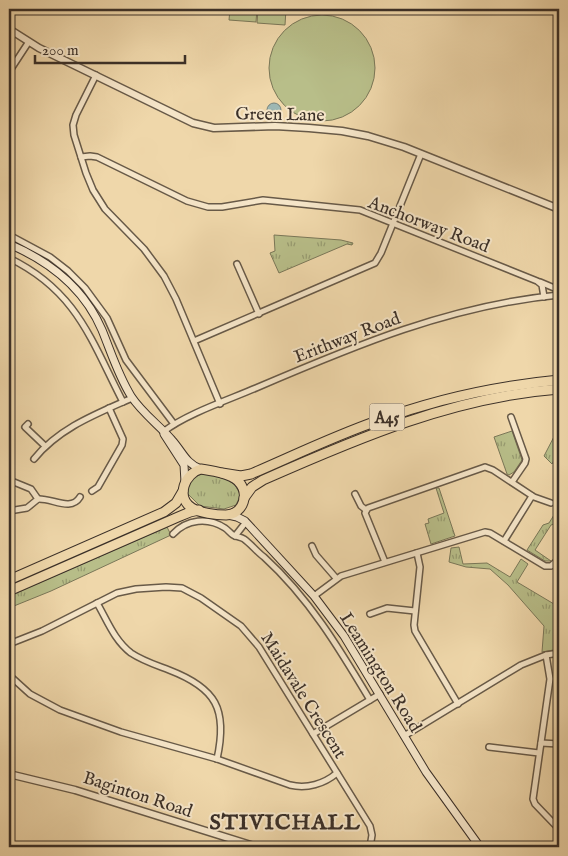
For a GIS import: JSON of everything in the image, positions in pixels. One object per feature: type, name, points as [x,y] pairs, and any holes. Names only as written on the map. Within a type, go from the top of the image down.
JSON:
[{"type":"highway","name":"A45","points":[[222,473],[241,476],[251,474],[369,424],[429,404],[496,388],[559,380]]},
{"type":"highway","name":"A45","points":[[244,501],[252,487],[263,480],[354,440],[405,421],[477,402],[559,389]]},
{"type":"highway","points":[[9,580],[164,512],[177,503],[184,487],[190,474],[201,469],[222,473],[234,478],[243,490],[244,501],[238,511],[227,515],[199,510],[186,503],[184,487]]},
{"type":"highway","points":[[9,591],[178,517],[199,510]]},
{"type":"main road","points":[[10,246],[31,254],[51,267],[65,278],[82,297],[98,322],[120,375],[132,398],[171,439],[189,463],[201,469]]},
{"type":"main road","points":[[163,432],[184,465],[184,487]]},
{"type":"main road","points":[[244,501],[245,522]]},
{"type":"main road","name":"Leamington Road","points":[[227,515],[237,516],[245,522],[314,596],[344,636],[426,772],[480,847]]},
{"type":"street","name":"Green Lane","points":[[9,29],[28,43],[183,119],[203,126],[214,128],[275,126],[342,131],[377,138],[559,209]]},
{"type":"street","points":[[9,72],[28,43]]},
{"type":"street","points":[[96,75],[74,122],[73,131],[90,184],[101,204],[144,249],[161,272],[176,299],[220,404]]},
{"type":"street","points":[[194,342],[372,265],[379,257],[421,154]]},
{"type":"street","name":"Anchorway Road","points":[[81,157],[98,157],[187,201],[203,206],[222,207],[263,200],[360,210],[559,290]]},
{"type":"street","points":[[9,235],[50,257],[85,288],[107,318],[126,360],[174,424]]},
{"type":"street","points":[[9,258],[39,275],[76,312],[90,335],[123,402]]},
{"type":"street","points":[[237,264],[259,314]]},
{"type":"street","points":[[537,281],[542,285],[544,297]]},
{"type":"street","name":"Erithway Road","points":[[163,432],[174,424],[354,346],[392,332],[463,311],[559,295]]},
{"type":"street","points":[[34,459],[45,446],[72,426],[132,398]]},
{"type":"street","points":[[92,490],[98,487],[122,445],[123,439],[109,408]]},
{"type":"street","points":[[511,417],[526,459],[512,482]]},
{"type":"street","points":[[28,424],[25,427],[45,446]]},
{"type":"street","points":[[366,510],[485,467],[493,470],[532,496],[551,503]]},
{"type":"street","points":[[9,480],[31,489],[38,499]]},
{"type":"street","points":[[355,494],[360,506],[366,510]]},
{"type":"street","points":[[504,541],[532,496]]},
{"type":"street","points":[[9,511],[27,508],[38,499],[49,499],[68,504],[76,502],[80,497]]},
{"type":"street","points":[[366,510],[365,513],[385,562]]},
{"type":"street","name":"Leamington Road","points":[[173,534],[185,525],[202,520],[223,527],[246,541],[279,571],[310,606],[370,700]]},
{"type":"street","points":[[235,536],[245,522]]},
{"type":"street","points":[[314,596],[336,578],[485,532],[490,533],[545,566],[551,566],[559,560]]},
{"type":"street","points":[[312,546],[316,555],[336,578]]},
{"type":"street","points":[[417,553],[420,567],[415,611],[415,631],[458,704]]},
{"type":"street","name":"Maidavale Crescent","points":[[9,644],[42,631],[124,591],[151,587],[176,587],[196,594],[237,622],[253,638],[371,827],[370,847]]},
{"type":"street","points":[[97,603],[115,635],[125,648],[139,658],[190,679],[209,694],[216,706],[221,726],[217,759]]},
{"type":"street","points":[[370,614],[387,608],[415,611]]},
{"type":"street","points":[[404,736],[522,665],[546,655],[559,653]]},
{"type":"street","points":[[546,655],[550,678],[534,801],[559,829]]},
{"type":"street","points":[[9,675],[30,694],[60,710],[121,732],[217,759],[298,786],[317,784],[338,773]]},
{"type":"street","points":[[313,734],[380,694]]},
{"type":"street","points":[[541,743],[559,744]]},
{"type":"street","points":[[489,747],[539,753]]},
{"type":"street","name":"Baginton Road","points":[[9,776],[75,790],[257,847]]},
{"type":"street","points":[[9,844],[20,847]]},
{"type":"green space","points":[[230,9],[257,9],[256,22],[229,20]]},
{"type":"green space","points":[[258,9],[286,9],[285,25],[257,23]]},
{"type":"green space","points":[[322,15],[342,19],[360,30],[371,48],[375,68],[371,88],[360,106],[342,117],[322,121],[302,117],[284,106],[273,88],[269,68],[273,48],[284,30],[302,19]]},
{"type":"green space","points":[[274,235],[341,240],[353,243],[279,273],[270,253],[275,251]]},
{"type":"green space","points":[[559,427],[559,451],[552,464],[544,456]]},
{"type":"green space","points":[[512,431],[522,460],[514,472],[509,475],[494,437]]},
{"type":"green space","points":[[204,474],[221,477],[231,482],[238,490],[240,496],[236,505],[224,509],[200,506],[187,493],[192,480]]},
{"type":"green space","points":[[436,488],[439,488],[455,536],[431,544],[425,524],[429,523],[428,519],[444,513]]},
{"type":"green space","points":[[559,507],[559,522],[551,525],[535,550],[551,561],[545,561],[527,550],[543,525],[549,523]]},
{"type":"green space","points":[[167,527],[171,535],[51,591],[9,608],[9,596]]},
{"type":"green space","points":[[459,547],[463,564],[487,563],[510,577],[521,559],[528,564],[517,582],[559,607],[559,649],[542,652],[544,626],[508,585],[490,569],[466,567],[449,562],[451,548]]},
{"type":"water","points":[[274,103],[279,105],[281,110],[279,115],[274,117],[269,115],[267,110],[269,105]]},
{"type":"district","name":"STIVICHALL","points":[[285,821]]}]
